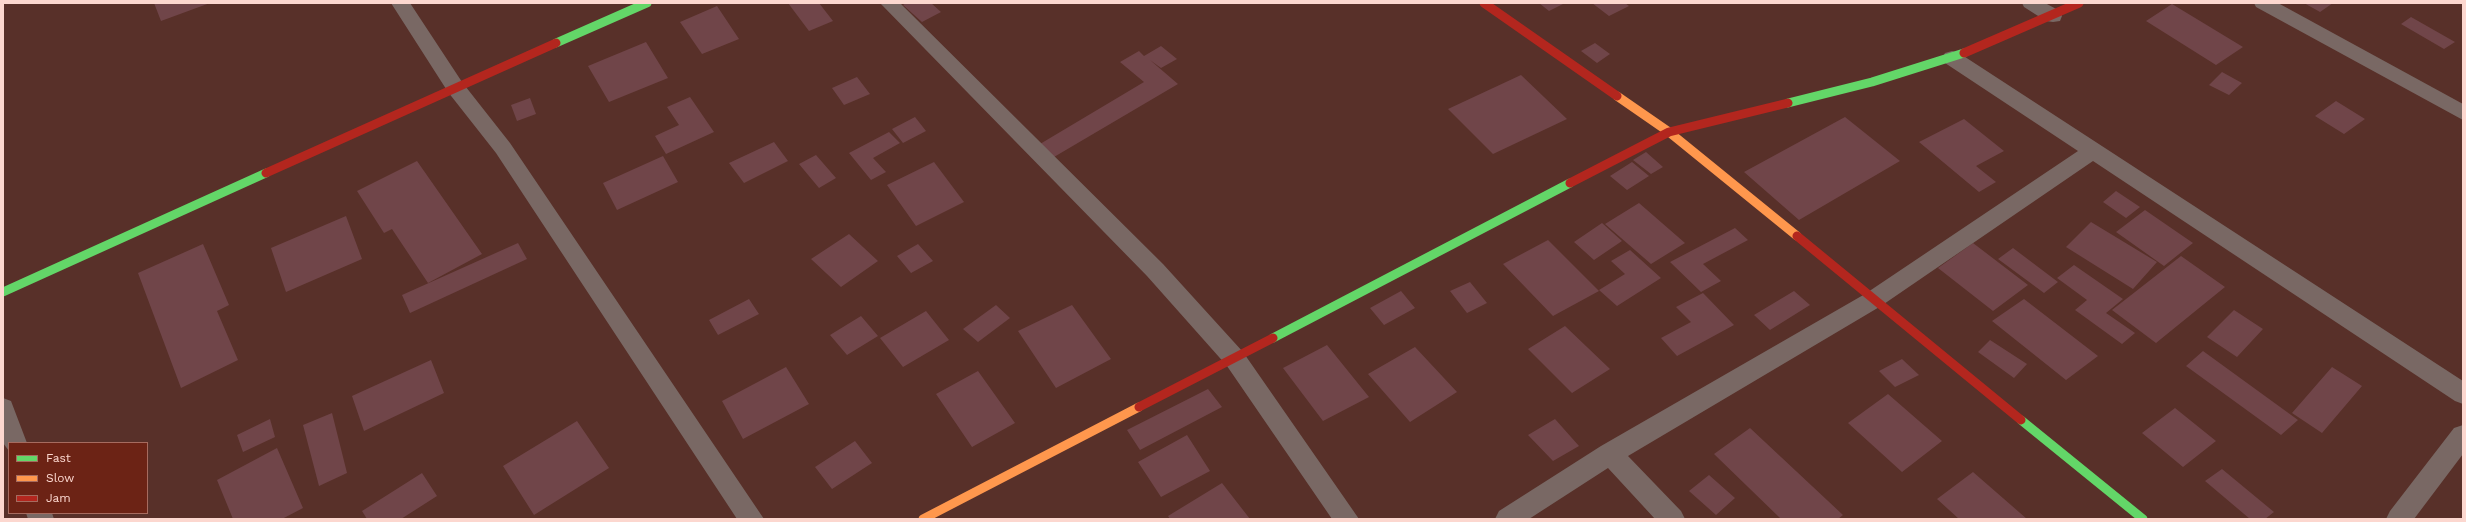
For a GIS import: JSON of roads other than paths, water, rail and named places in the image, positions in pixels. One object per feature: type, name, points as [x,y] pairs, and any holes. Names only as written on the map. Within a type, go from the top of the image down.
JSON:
[{"type":"street","points":[[400,3],[455,87],[503,148],[751,519]]},
{"type":"street","points":[[3,292],[455,87],[647,3]]},
{"type":"street","points":[[889,3],[1156,270],[1235,359],[1346,519]]},
{"type":"street","points":[[1484,3],[1669,132],[2143,519]]},
{"type":"street","points":[[2032,3],[2053,16]]},
{"type":"street","points":[[923,519],[1235,359],[1669,132],[1872,82],[1952,58],[2053,16],[2079,3]]},
{"type":"street","points":[[2263,3],[2463,113]]},
{"type":"street","points":[[1952,58],[2463,394]]},
{"type":"street","points":[[1508,519],[1610,454],[1873,300],[2093,151]]},
{"type":"street","points":[[3,408],[15,442]]},
{"type":"street","points":[[2399,519],[2463,435]]},
{"type":"street","points":[[1610,454],[1672,519]]}]
